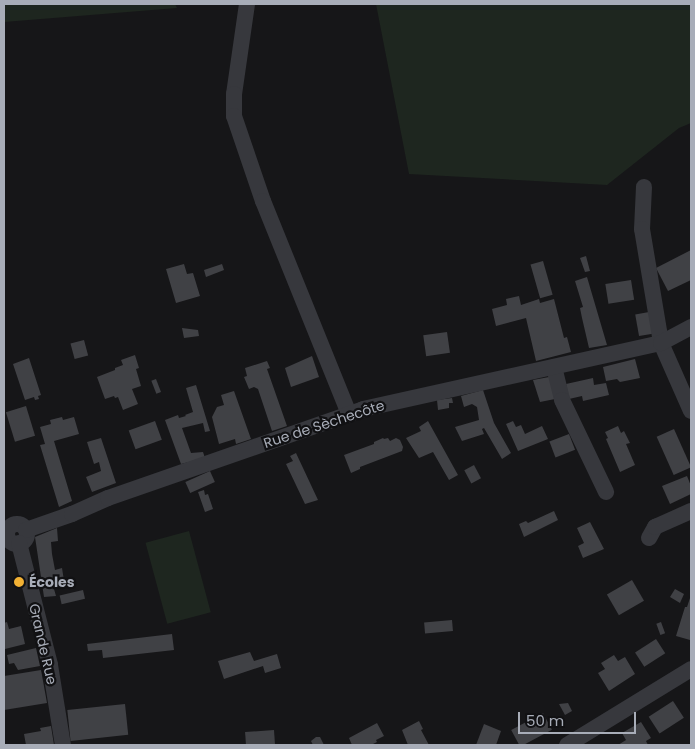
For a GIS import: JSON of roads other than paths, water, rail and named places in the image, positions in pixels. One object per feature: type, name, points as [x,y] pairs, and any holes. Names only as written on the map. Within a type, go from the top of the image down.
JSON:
[{"type":"street","points":[[247,4],[234,94],[234,116],[270,218],[349,414]]},
{"type":"street","points":[[644,187],[642,229],[661,343],[691,411]]},
{"type":"street","name":"Rue de Sèchecôte","points":[[12,534],[72,514],[108,498],[349,414],[661,343],[691,327]]},
{"type":"street","points":[[554,367],[562,400],[606,492]]},
{"type":"street","points":[[650,538],[655,527],[691,511]]},
{"type":"street","name":"Grande Rue","points":[[12,534],[50,665],[63,745]]},
{"type":"street","points":[[567,745],[691,670]]},
{"type":"place","name":"Écoles","points":[[19,582]]}]
